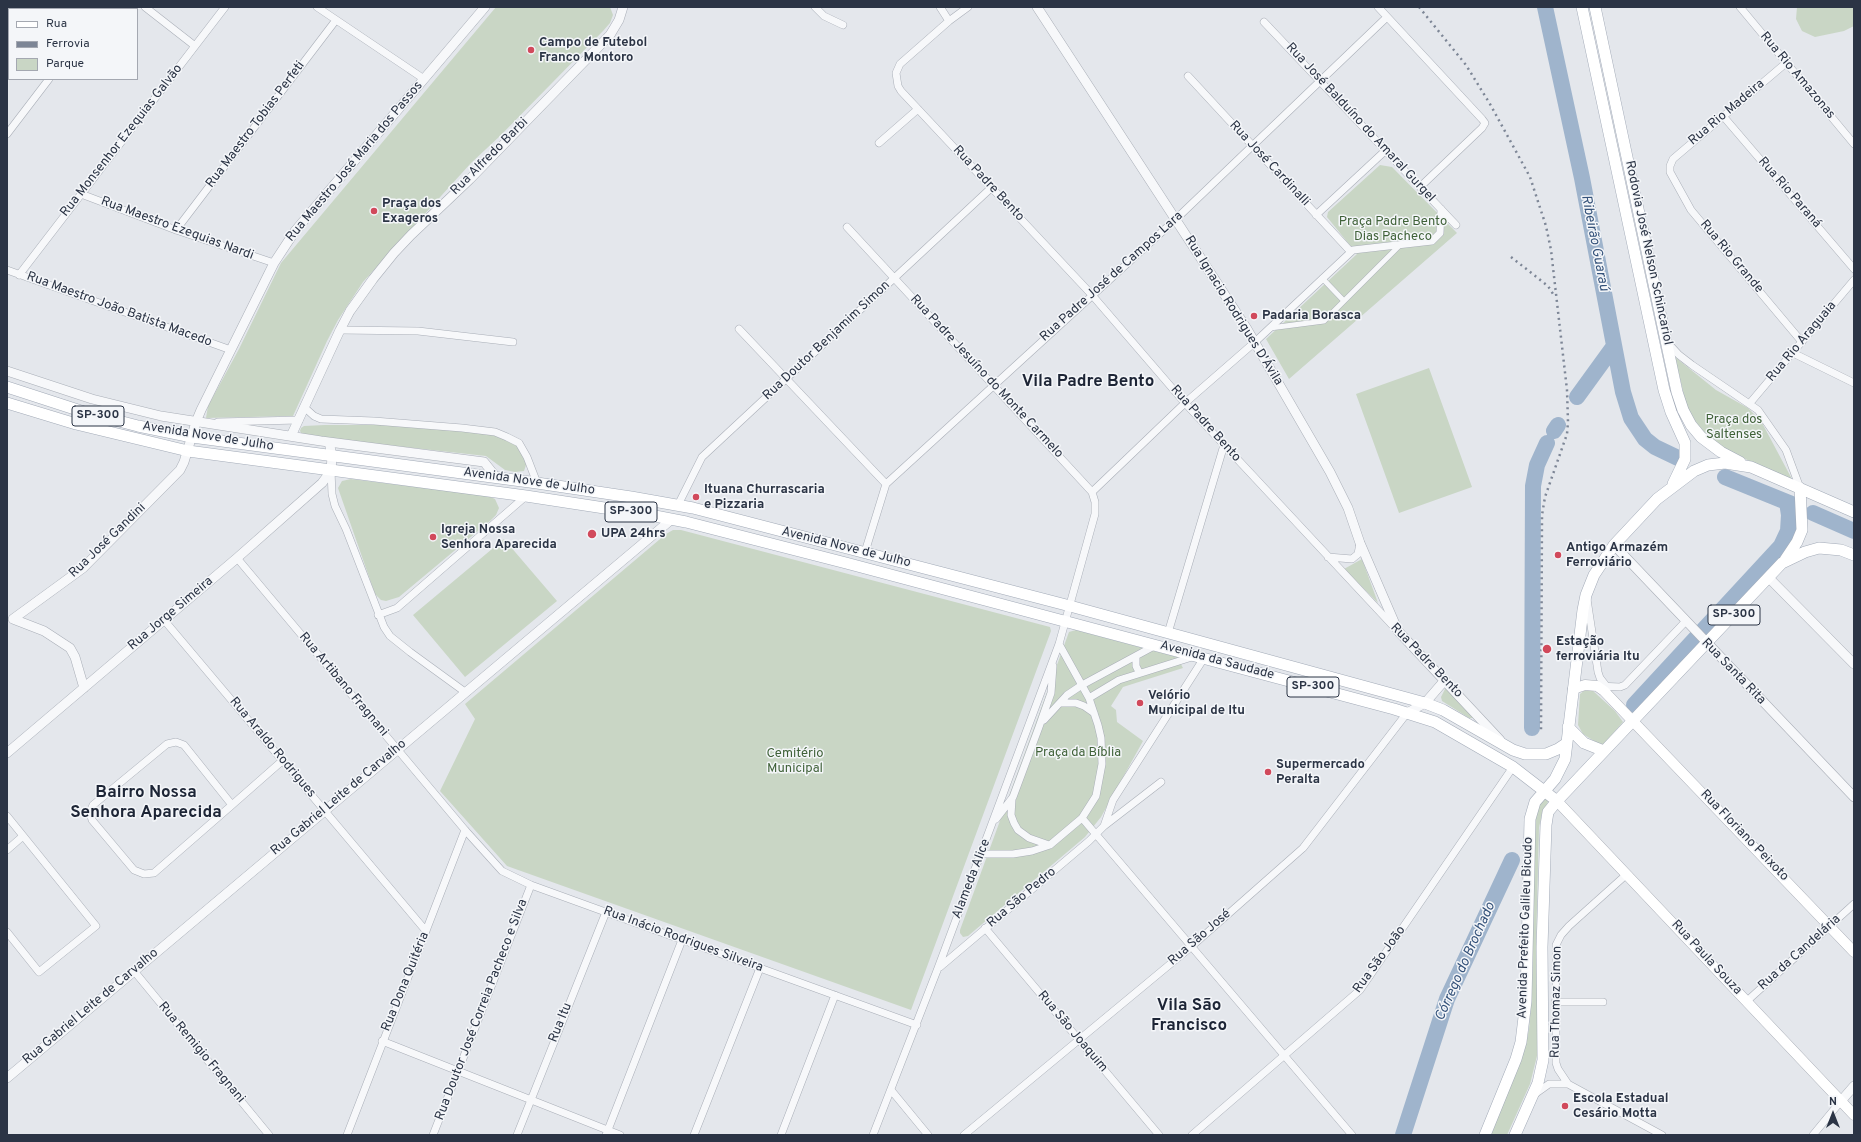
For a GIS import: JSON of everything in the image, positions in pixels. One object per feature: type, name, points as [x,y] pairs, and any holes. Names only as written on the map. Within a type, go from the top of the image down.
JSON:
[{"type":"main road","name":"Rodovia José Nelson Schincariol","points":[[1582,7],[1664,390],[1671,412],[1685,443],[1685,459],[1671,488]]},
{"type":"main road","name":"Rodovia José Nelson Schincariol","points":[[1594,7],[1677,392],[1683,410],[1691,425],[1716,449],[1751,467]]},
{"type":"main road","name":"Avenida Nove de Julho","points":[[7,387],[84,412],[138,426],[192,437],[496,477],[678,505],[1070,606]]},
{"type":"main road","name":"Avenida Nove de Julho","points":[[7,402],[76,424],[188,451],[526,496],[672,519],[852,564],[1065,621]]},
{"type":"main road","points":[[1604,751],[1584,743],[1576,737],[1568,727],[1586,595],[1594,575],[1614,545],[1653,504],[1694,471],[1708,465],[1729,463],[1751,467],[1854,512]]},
{"type":"main road","points":[[1782,563],[1798,542],[1802,530],[1800,488]]},
{"type":"main road","points":[[650,515],[672,512],[678,505]]},
{"type":"main road","points":[[672,519],[686,511],[708,516],[718,515]]},
{"type":"main road","name":"SP-300","points":[[1557,801],[1705,642],[1782,563],[1805,552],[1819,548],[1834,548],[1854,555]]},
{"type":"main road","name":"Avenida da Saudade","points":[[1070,606],[1425,703],[1443,710],[1505,746],[1525,754],[1539,755],[1553,752],[1567,743]]},
{"type":"main road","name":"Avenida da Saudade","points":[[1065,621],[1407,713],[1435,722],[1512,767],[1557,801]]},
{"type":"main road","points":[[1156,645],[1168,639],[1185,643],[1204,642]]},
{"type":"main road","points":[[1573,689],[1585,685],[1602,686],[1633,721]]},
{"type":"main road","name":"Rua Floriano Peixoto","points":[[1633,721],[1854,952]]},
{"type":"main road","name":"Avenida Prefeito Galileu Bicudo","points":[[1485,1135],[1516,1059],[1523,1030],[1526,1001],[1529,830],[1535,802],[1555,779],[1565,759],[1568,727]]},
{"type":"main road","name":"Avenida Prefeito Galileu Bicudo","points":[[1516,1135],[1533,1096],[1540,1074],[1544,1050],[1542,947],[1546,825],[1548,812],[1557,801]]},
{"type":"main road","name":"Rua Paula Souza","points":[[1557,801],[1854,1115]]},
{"type":"street","points":[[144,7],[195,46]]},
{"type":"street","name":"Rua Monsenhor Ezequias Galvão","points":[[20,274],[226,7]]},
{"type":"street","points":[[317,7],[424,79]]},
{"type":"street","name":"Rua Maestro José Maria dos Passos","points":[[192,437],[196,422],[274,263],[295,231],[485,7]]},
{"type":"street","name":"Rua Alfredo Barbi","points":[[291,436],[350,311],[394,253],[470,179],[610,35],[619,20],[623,7]]},
{"type":"street","points":[[815,7],[824,16],[843,25]]},
{"type":"street","points":[[940,7],[949,21],[968,7]]},
{"type":"street","name":"Rua Ignacio Rodrigues D'Ávila","points":[[1037,7],[1255,342],[1330,472],[1348,508],[1360,543],[1398,632]]},
{"type":"street","points":[[1378,7],[1485,123],[1482,128],[1420,187]]},
{"type":"street","name":"Rua Rio Amazonas","points":[[1740,7],[1854,144]]},
{"type":"street","name":"Rua Padre José de Campos Lara","points":[[886,484],[1176,219],[1387,17]]},
{"type":"street","name":"Rua Maestro Tobias Perfeti","points":[[176,230],[336,20]]},
{"type":"street","name":"Rua Padre Bento","points":[[949,21],[900,64],[896,73],[896,79],[901,91],[1092,295],[1185,403],[1505,746]]},
{"type":"street","name":"Rua José Balduíno do Amaral Gurgel","points":[[1264,22],[1456,224]]},
{"type":"street","name":"Rua Rio Madeira","points":[[1670,166],[1673,159],[1786,63]]},
{"type":"street","name":"Rua José Cardinalli","points":[[1188,76],[1351,252]]},
{"type":"street","points":[[7,134],[48,80]]},
{"type":"street","points":[[879,143],[918,109]]},
{"type":"street","name":"Rua Rio Paraná","points":[[1723,116],[1854,269]]},
{"type":"street","points":[[1316,215],[1386,150]]},
{"type":"street","name":"Rua Rio Grande","points":[[1670,166],[1670,172],[1691,210],[1802,342]]},
{"type":"street","name":"Rua Doutor Benjamim Simon","points":[[678,505],[702,457],[991,188]]},
{"type":"street","name":"Rua Maestro Ezequias Nardi","points":[[81,194],[176,230],[274,263]]},
{"type":"street","points":[[1092,492],[1185,403],[1255,342],[1353,250],[1432,241],[1440,233],[1441,209]]},
{"type":"street","name":"Rua Padre Jesuíno do Monte Carmelo","points":[[847,227],[1092,492]]},
{"type":"street","points":[[1269,328],[1324,321],[1401,244]]},
{"type":"street","name":"Rua Maestro João Batista Macedo","points":[[7,270],[231,350]]},
{"type":"street","points":[[1322,278],[1344,302]]},
{"type":"street","name":"Rua Rio Araguaia","points":[[1750,403],[1854,280]]},
{"type":"street","points":[[739,329],[886,484],[865,552]]},
{"type":"street","points":[[340,330],[418,331],[514,342]]},
{"type":"street","points":[[1666,341],[1692,365],[1750,403],[1764,417],[1779,439],[1795,472],[1800,488]]},
{"type":"street","points":[[1793,353],[1854,383]]},
{"type":"street","points":[[7,371],[92,400],[161,416],[329,442],[484,462],[496,477]]},
{"type":"street","points":[[304,407],[314,416],[321,419],[374,420],[495,432],[508,436],[519,443],[528,456],[537,483]]},
{"type":"street","points":[[196,422],[299,420]]},
{"type":"street","name":"Rua José Gandini","points":[[10,618],[88,563],[180,470],[192,437]]},
{"type":"street","points":[[329,442],[332,456],[332,494],[378,615],[384,627],[390,636],[465,692]]},
{"type":"street","points":[[1168,633],[1224,445]]},
{"type":"street","name":"Rua Jorge Simeira","points":[[7,753],[237,558],[322,483],[331,471]]},
{"type":"street","name":"Alameda Alice","points":[[873,1135],[938,968],[1059,644],[1095,514],[1095,502],[1092,492]]},
{"type":"street","points":[[378,615],[397,608],[526,496]]},
{"type":"street","name":"Rua Gabriel Leite de Carvalho","points":[[7,1078],[672,519]]},
{"type":"street","points":[[1328,557],[1352,559],[1358,554],[1360,543]]},
{"type":"street","name":"Rua Santa Rita","points":[[1614,545],[1854,797]]},
{"type":"street","name":"Rua Artibano Fragnani","points":[[237,558],[465,830]]},
{"type":"street","points":[[1769,578],[1854,664]]},
{"type":"street","points":[[1586,595],[1598,672],[1602,686],[1620,687],[1625,685],[1689,625]]},
{"type":"street","points":[[10,618],[44,631],[70,648],[77,662],[84,688]]},
{"type":"street","name":"Rua Araldo Rodrigues","points":[[164,620],[426,931]]},
{"type":"street","points":[[981,854],[1012,854],[1032,851],[1050,845],[1082,818],[1096,796],[1102,764],[1101,738],[1089,698],[1059,644]]},
{"type":"street","points":[[1039,727],[1060,703],[1082,684],[1156,645]]},
{"type":"street","points":[[1050,845],[1040,843],[1029,838],[1018,830],[1011,815],[1013,797],[1051,693],[1054,656]]},
{"type":"street","points":[[1136,656],[1136,666],[1139,672]]},
{"type":"street","points":[[1089,698],[1120,680],[1139,672],[1200,657]]},
{"type":"street","name":"Rua São Pedro","points":[[1104,826],[1113,800],[1200,657]]},
{"type":"street","points":[[1407,713],[1425,703],[1445,680]]},
{"type":"street","points":[[1060,703],[1076,703],[1084,706],[1094,713]]},
{"type":"street","name":"Rua São José","points":[[964,1135],[1192,946],[1304,848],[1407,713]]},
{"type":"street","points":[[232,805],[184,745],[176,742],[167,744],[93,805],[90,812],[92,820],[134,870],[144,874],[154,873],[232,805],[282,761]]},
{"type":"street","name":"Rua São João","points":[[1192,1135],[1286,1056],[1360,990],[1512,767]]},
{"type":"street","name":"Rua São Pedro","points":[[938,968],[1097,835],[1104,826],[1161,782]]},
{"type":"street","points":[[993,822],[1001,814],[1013,797]]},
{"type":"street","points":[[7,816],[96,926],[39,972],[7,932]]},
{"type":"street","points":[[1082,818],[1352,1135]]},
{"type":"street","name":"Rua Inácio Rodrigues Silveira","points":[[465,830],[502,871],[531,885],[916,1025]]},
{"type":"street","name":"Rua Dona Quitéria","points":[[347,1135],[382,1041],[465,830]]},
{"type":"street","points":[[7,850],[23,836]]},
{"type":"street","name":"Rua Thomaz Simon","points":[[1627,874],[1569,926],[1558,940],[1556,952],[1555,1002],[1556,1063],[1558,1069],[1568,1084],[1662,1135]]},
{"type":"street","name":"Rua Doutor José Correia Pacheco e Silva","points":[[433,1135],[531,885]]},
{"type":"street","name":"Rua da Candelária","points":[[1747,1001],[1854,904]]},
{"type":"street","name":"Rua Itu","points":[[517,1135],[606,912]]},
{"type":"street","name":"Rua São Joaquim","points":[[985,928],[1159,1135]]},
{"type":"street","points":[[607,1133],[682,940]]},
{"type":"street","points":[[694,1135],[760,968]]},
{"type":"street","name":"Rua Remigio Fragnani","points":[[134,971],[269,1135]]},
{"type":"street","points":[[781,1135],[835,995]]},
{"type":"street","points":[[1555,1002],[1603,1002]]},
{"type":"street","points":[[382,1041],[531,1100],[607,1133],[620,1135]]},
{"type":"street","points":[[1533,1096],[1549,1084],[1568,1084]]},
{"type":"street","points":[[1813,1135],[1854,1086]]},
{"type":"street","points":[[891,1090],[928,1135]]},
{"type":"green space","points":[[496,7],[610,7],[613,15],[610,23],[603,31],[500,136],[471,163],[363,282],[338,320],[327,341],[293,416],[206,418],[208,406],[239,349],[281,263]]},
{"type":"green space","points":[[1797,7],[1854,7],[1854,26],[1844,31],[1815,37],[1802,31],[1796,19]]},
{"type":"green space","name":"Praça Padre Bento Dias Pacheco","points":[[1380,165],[1392,167],[1457,233],[1289,379],[1266,339],[1357,254],[1327,217],[1328,212]]},
{"type":"green space","name":"Praça dos Saltenses","points":[[1675,357],[1716,390],[1748,408],[1761,421],[1793,481],[1730,452],[1709,438],[1695,421],[1687,408]]},
{"type":"green space","points":[[1429,368],[1472,487],[1399,513],[1356,394]]},
{"type":"green space","points":[[394,425],[492,434],[518,446],[526,458],[526,465],[524,471],[515,472],[505,470],[486,456],[323,438],[302,434],[300,431],[304,426]]},
{"type":"green space","points":[[351,479],[488,496],[495,499],[499,508],[496,515],[490,521],[399,597],[386,601],[381,600],[375,594],[338,488],[342,481]]},
{"type":"green space","name":"Cemitério Municipal","points":[[673,530],[681,530],[1050,627],[1051,631],[911,1010],[507,866],[440,791],[475,719],[465,704],[666,534]]},
{"type":"green space","points":[[504,539],[557,601],[465,677],[413,615]]},
{"type":"green space","points":[[1362,559],[1378,603],[1344,569]]},
{"type":"green space","name":"Praça da Bíblia","points":[[1076,630],[1177,657],[1183,668],[1123,687],[1111,706],[1116,710],[1117,722],[1143,741],[1101,817],[1085,837],[968,936],[963,937],[960,930],[1069,632]]},
{"type":"green space","points":[[1445,689],[1474,718],[1469,718],[1442,701],[1441,697]]},
{"type":"green space","points":[[1586,689],[1592,690],[1615,711],[1623,722],[1602,746],[1583,734],[1578,725],[1580,694]]},
{"type":"green space","points":[[1543,796],[1549,800],[1542,813],[1539,828],[1536,948],[1538,1029],[1537,1056],[1530,1084],[1507,1135],[1490,1135],[1525,1048],[1529,1029],[1532,994],[1534,828],[1536,812]]},
{"type":"waterway","name":"Ribeirão Guaraú","points":[[1545,7],[1582,178],[1623,392],[1631,418],[1645,439],[1655,447],[1678,458]]},
{"type":"waterway","points":[[1577,397],[1614,346]]},
{"type":"waterway","points":[[1554,431],[1558,425]]},
{"type":"waterway","points":[[1532,728],[1533,486],[1537,465],[1547,443]]},
{"type":"waterway","name":"Ribeirão Guaraú","points":[[1725,477],[1794,505]]},
{"type":"waterway","points":[[1634,705],[1781,546],[1788,531],[1789,515],[1787,502]]},
{"type":"waterway","name":"Ribeirão Guaraú","points":[[1813,513],[1854,531]]},
{"type":"waterway","name":"Córrego do Brochado","points":[[1403,1135],[1447,999],[1512,860]]},
{"type":"railway","points":[[1419,7],[1466,65],[1490,104],[1530,177],[1546,226],[1551,250],[1567,390],[1568,422],[1567,434],[1545,497],[1542,515],[1541,732]]},
{"type":"railway","points":[[1511,257],[1548,286],[1555,297]]},
{"type":"place","name":"Campo de Futebol Franco Montoro","points":[[531,50]]},
{"type":"place","name":"Praça dos Exageros","points":[[374,211]]},
{"type":"place","name":"Padaria Borasca","points":[[1254,316]]},
{"type":"place","name":"Ituana Churrascaria e Pizzaria","points":[[696,497]]},
{"type":"place","name":"UPA 24hrs","points":[[592,534]]},
{"type":"place","name":"Igreja Nossa Senhora Aparecida","points":[[433,537]]},
{"type":"place","name":"Antigo Armazém Ferroviário","points":[[1558,555]]},
{"type":"place","name":"Estação ferroviária Itu","points":[[1547,649]]},
{"type":"place","name":"Velório Municipal de Itu","points":[[1140,703]]},
{"type":"place","name":"Supermercado Peralta","points":[[1268,772]]},
{"type":"place","name":"Escola Estadual Cesário Motta","points":[[1565,1106]]},
{"type":"district","name":"Vila Padre Bento","points":[[1088,383]]},
{"type":"district","name":"Bairro Nossa Senhora Aparecida","points":[[146,804]]},
{"type":"district","name":"Vila São Francisco","points":[[1189,1017]]}]
